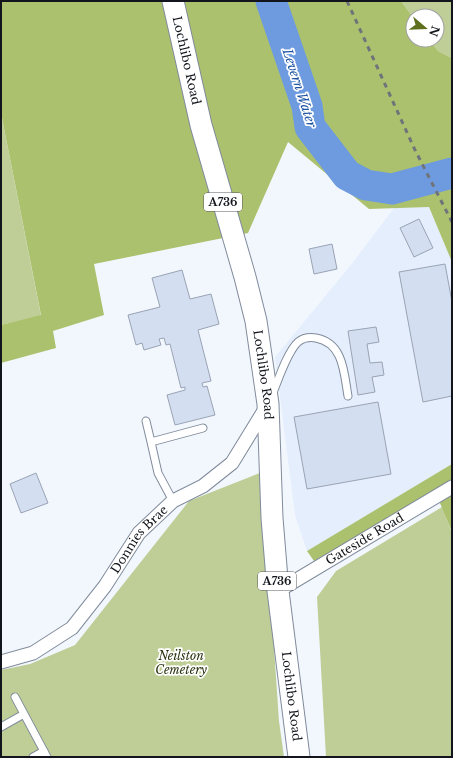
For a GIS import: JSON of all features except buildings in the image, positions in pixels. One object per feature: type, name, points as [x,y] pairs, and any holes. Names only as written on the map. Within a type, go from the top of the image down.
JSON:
[{"type":"main road","name":"Lochlibo Road","points":[[173,1],[201,125],[245,277],[256,321],[268,404],[272,518],[278,591],[298,757]]},
{"type":"street","name":"Donnies Brae","points":[[1,662],[33,653],[72,628],[105,586],[139,533],[173,501],[203,486],[232,463],[268,404]]},
{"type":"street","name":"Gateside Road","points":[[278,591],[452,487]]},
{"type":"lane","points":[[268,404],[288,359],[298,342],[309,337],[318,338],[329,344],[337,351],[343,365],[348,396]]},
{"type":"lane","points":[[146,421],[158,473],[173,501]]},
{"type":"lane","points":[[151,442],[203,428]]},
{"type":"lane","points":[[15,697],[45,754],[33,757]]},
{"type":"lane","points":[[1,727],[24,714]]},
{"type":"shaded area","points":[[429,207],[452,262],[452,464],[307,551],[295,515],[275,357],[351,265],[394,208]]},
{"type":"green space","points":[[1,1],[401,1],[406,8],[405,8],[405,48],[436,48],[438,51],[452,58],[452,262],[429,207],[369,209],[288,142],[248,233],[94,264],[104,315],[53,331],[56,348],[1,363],[1,325],[41,315],[1,113]]},
{"type":"green space","points":[[401,1],[452,1],[452,58],[438,51],[436,48],[445,48],[445,8],[406,8]]},
{"type":"green space","points":[[1,113],[41,316],[1,325]]},
{"type":"green space","points":[[452,464],[452,532],[435,491],[314,561],[307,551]]},
{"type":"green space","name":"Neilston Cemetery","points":[[262,472],[279,721],[284,757],[1,757],[1,670],[30,664],[75,645],[189,501]]},
{"type":"green space","points":[[442,507],[452,533],[452,757],[326,757],[317,597],[336,571]]},
{"type":"waterway","name":"Levern Water","points":[[271,1],[307,106],[310,127],[347,175],[366,185],[392,189],[452,173]]},
{"type":"railway","points":[[347,1],[415,150],[452,222]]}]
